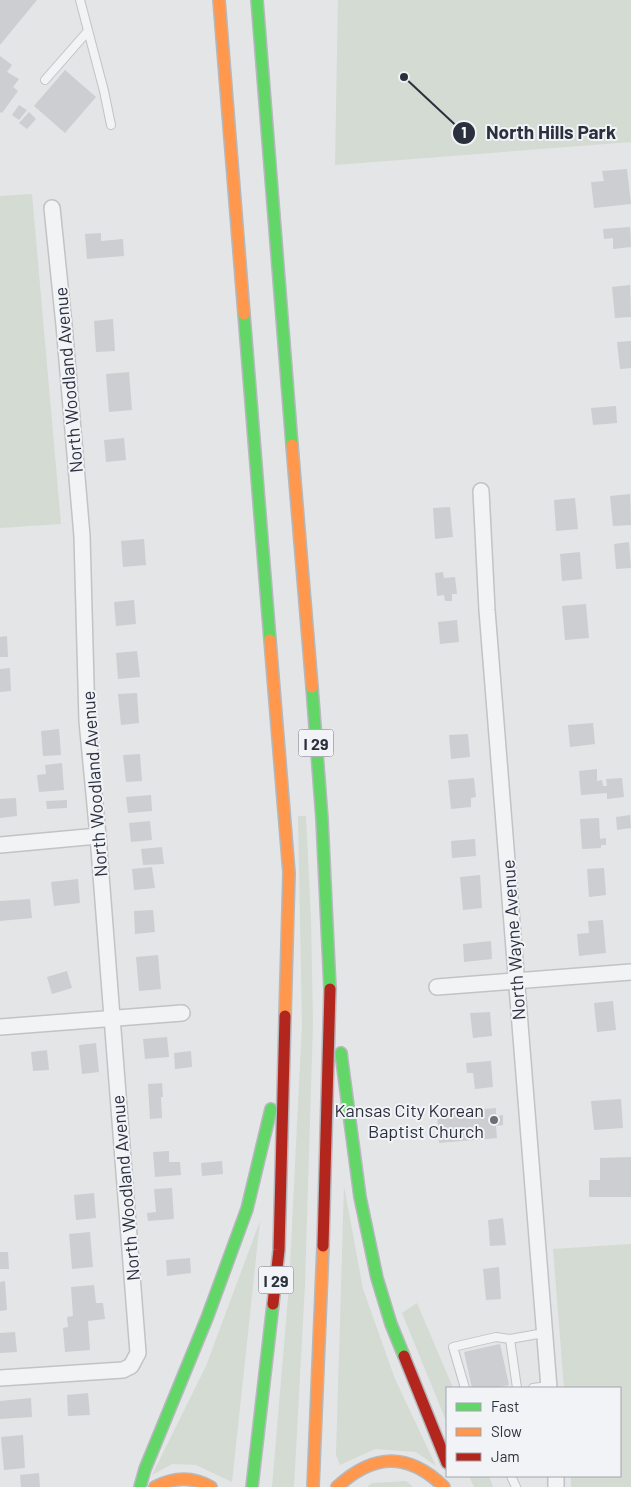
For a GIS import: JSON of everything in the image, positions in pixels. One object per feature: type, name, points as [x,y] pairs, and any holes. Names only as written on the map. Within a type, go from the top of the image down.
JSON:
[{"type":"highway","name":"I 29","points":[[219,0],[289,872],[279,1250],[252,1487]]},
{"type":"highway","name":"I 29","points":[[257,0],[322,819],[330,976],[326,1158],[313,1487]]},
{"type":"highway","points":[[330,976],[360,1196],[377,1278],[391,1324],[446,1461]]},
{"type":"highway","points":[[140,1487],[207,1318],[244,1217],[258,1169],[271,1110],[285,1072]]},
{"type":"highway","points":[[337,1487],[346,1477],[356,1471],[384,1460],[398,1461],[423,1468],[433,1475],[444,1487]]},
{"type":"highway","points":[[155,1487],[164,1481],[176,1478],[187,1478],[204,1482],[211,1487]]},
{"type":"street","name":"North Woodland Avenue","points":[[0,1378],[123,1370],[132,1366],[138,1353],[98,836],[87,721],[82,536],[52,208]]},
{"type":"street","name":"North Wayne Avenue","points":[[481,491],[487,610],[544,1333],[544,1387]]},
{"type":"street","points":[[0,845],[98,836]]},
{"type":"street","points":[[438,987],[631,972]]},
{"type":"street","points":[[0,1027],[182,1013]]},
{"type":"lane","points":[[80,0],[111,125]]},
{"type":"lane","points":[[45,80],[88,31]]},
{"type":"lane","points":[[465,1387],[453,1348],[496,1337],[510,1339],[544,1333]]},
{"type":"lane","points":[[510,1339],[517,1387]]},
{"type":"shaded area","points":[[338,0],[631,0],[631,142],[335,165]]},
{"type":"shaded area","points":[[32,194],[61,524],[0,528],[0,196]]},
{"type":"shaded area","points":[[298,816],[306,816],[311,919],[313,1023],[305,1284],[294,1487],[272,1487],[289,1286],[302,1024]]},
{"type":"shaded area","points":[[344,1186],[363,1289],[395,1379],[436,1466],[416,1452],[375,1449],[340,1465],[336,1455]]},
{"type":"shaded area","points":[[260,1221],[232,1482],[196,1465],[172,1464],[152,1475],[206,1366]]},
{"type":"shaded area","points":[[631,1244],[631,1487],[571,1487],[571,1477],[621,1477],[621,1387],[564,1387],[553,1249]]},
{"type":"shaded area","points":[[417,1303],[453,1387],[446,1387],[446,1421],[402,1313]]},
{"type":"shaded area","points":[[469,1477],[489,1477],[493,1487],[474,1487]]},
{"type":"shaded area","points":[[406,1481],[413,1487],[367,1487],[372,1483]]},
{"type":"building","points":[[0,0],[37,0],[0,45]]},
{"type":"building","points":[[0,56],[12,65],[7,72],[19,79],[13,87],[18,91],[2,113],[0,112]]},
{"type":"building","points":[[65,70],[96,97],[65,133],[34,106]]},
{"type":"building","points":[[19,105],[27,110],[19,120],[12,115]]},
{"type":"building","points":[[29,112],[36,119],[27,129],[19,123]]},
{"type":"building","points":[[627,169],[631,204],[594,208],[591,182],[604,181],[602,171]]},
{"type":"building","points":[[630,227],[631,247],[613,249],[613,238],[604,239],[603,229]]},
{"type":"building","points":[[101,233],[101,241],[123,239],[124,256],[87,259],[85,234]]},
{"type":"building","points":[[630,285],[631,317],[615,318],[612,287]]},
{"type":"building","points":[[113,319],[115,351],[96,352],[94,321]]},
{"type":"building","points":[[631,341],[631,368],[620,369],[617,342]]},
{"type":"building","points":[[129,372],[132,410],[109,412],[106,374]]},
{"type":"building","points":[[616,406],[617,423],[593,425],[591,408]]},
{"type":"building","points":[[124,438],[126,460],[106,462],[104,440]]},
{"type":"building","points":[[630,494],[631,525],[613,526],[610,496]]},
{"type":"building","points":[[575,498],[578,529],[556,531],[554,500]]},
{"type":"building","points":[[450,507],[453,537],[435,539],[433,508]]},
{"type":"building","points":[[144,539],[146,565],[123,567],[121,541]]},
{"type":"building","points":[[629,542],[631,568],[616,569],[614,544]]},
{"type":"building","points":[[580,552],[582,579],[562,581],[560,554]]},
{"type":"building","points":[[443,572],[444,578],[455,577],[457,594],[452,594],[452,601],[445,601],[444,595],[437,596],[435,573]]},
{"type":"building","points":[[134,600],[136,624],[116,626],[114,602]]},
{"type":"building","points":[[586,604],[589,638],[565,640],[562,606]]},
{"type":"building","points":[[457,620],[459,642],[440,644],[438,622]]},
{"type":"building","points":[[7,636],[8,657],[0,657],[0,637]]},
{"type":"building","points":[[137,651],[140,677],[118,679],[116,653]]},
{"type":"building","points":[[10,668],[11,691],[0,692],[0,669]]},
{"type":"building","points":[[137,693],[139,723],[121,725],[118,694]]},
{"type":"building","points":[[593,723],[595,744],[570,747],[568,725]]},
{"type":"building","points":[[59,729],[61,755],[43,756],[41,731]]},
{"type":"building","points":[[468,734],[470,757],[451,759],[449,735]]},
{"type":"building","points":[[140,754],[142,781],[126,782],[123,755]]},
{"type":"building","points":[[62,763],[64,790],[39,792],[37,775],[46,774],[45,765]]},
{"type":"building","points":[[597,769],[597,781],[602,780],[603,786],[607,786],[606,779],[622,778],[624,797],[607,799],[607,793],[581,795],[579,771]]},
{"type":"building","points":[[474,778],[476,797],[471,798],[471,807],[451,809],[448,780]]},
{"type":"building","points":[[151,795],[152,811],[128,813],[126,797]]},
{"type":"building","points":[[16,798],[17,816],[0,818],[0,799]]},
{"type":"building","points":[[67,800],[67,808],[47,809],[46,801]]},
{"type":"building","points":[[630,815],[631,828],[617,830],[616,817]]},
{"type":"building","points":[[599,818],[600,839],[606,838],[606,845],[601,845],[601,848],[582,849],[580,819]]},
{"type":"building","points":[[150,821],[152,840],[131,842],[129,823]]},
{"type":"building","points":[[475,839],[476,856],[452,858],[451,841]]},
{"type":"building","points":[[162,847],[164,864],[143,865],[141,849]]},
{"type":"building","points":[[152,867],[155,888],[134,890],[132,869]]},
{"type":"building","points":[[604,868],[606,895],[589,897],[587,869]]},
{"type":"building","points":[[480,875],[482,908],[463,910],[460,877]]},
{"type":"building","points":[[78,879],[80,903],[54,906],[51,882]]},
{"type":"building","points":[[30,899],[32,918],[0,921],[0,901]]},
{"type":"building","points":[[153,910],[155,932],[135,934],[134,911]]},
{"type":"building","points":[[603,920],[606,953],[579,956],[577,934],[589,933],[588,921]]},
{"type":"building","points":[[491,941],[492,959],[464,962],[463,944]]},
{"type":"building","points":[[158,955],[161,989],[139,991],[136,957]]},
{"type":"building","points":[[67,971],[72,988],[52,994],[47,977]]},
{"type":"building","points":[[613,1001],[616,1030],[597,1032],[594,1003]]},
{"type":"building","points":[[490,1012],[492,1036],[473,1038],[470,1013]]},
{"type":"building","points":[[167,1037],[169,1057],[145,1059],[143,1039]]},
{"type":"building","points":[[96,1043],[99,1072],[82,1074],[79,1045]]},
{"type":"building","points":[[47,1050],[49,1070],[33,1071],[31,1052]]},
{"type":"building","points":[[191,1051],[192,1067],[175,1069],[174,1053]]},
{"type":"building","points":[[491,1061],[493,1087],[475,1089],[473,1073],[467,1073],[466,1063]]},
{"type":"building","points":[[162,1083],[162,1118],[150,1119],[148,1084]]},
{"type":"building","points":[[621,1099],[623,1128],[594,1130],[591,1101]]},
{"type":"building","points":[[496,1108],[496,1116],[503,1115],[503,1125],[496,1126],[497,1138],[439,1143],[437,1113]]},
{"type":"building","points":[[169,1151],[169,1162],[180,1162],[181,1175],[155,1177],[153,1152]]},
{"type":"building","points":[[631,1157],[631,1197],[589,1197],[589,1180],[600,1180],[600,1158]]},
{"type":"building","points":[[222,1161],[223,1174],[202,1176],[201,1163]]},
{"type":"building","points":[[172,1188],[174,1219],[148,1221],[147,1213],[156,1212],[154,1189]]},
{"type":"building","points":[[94,1193],[96,1218],[76,1220],[74,1195]]},
{"type":"building","points":[[503,1218],[506,1245],[490,1246],[488,1220]]},
{"type":"building","points":[[90,1232],[93,1267],[72,1269],[69,1234]]},
{"type":"building","points":[[0,1252],[8,1252],[9,1269],[0,1269]]},
{"type":"building","points":[[190,1258],[191,1273],[167,1276],[166,1260]]},
{"type":"building","points":[[499,1267],[501,1299],[486,1300],[483,1269]]},
{"type":"building","points":[[5,1281],[7,1310],[0,1311],[0,1282]]},
{"type":"building","points":[[94,1285],[96,1303],[103,1303],[105,1319],[88,1321],[90,1350],[65,1352],[63,1328],[68,1327],[67,1317],[73,1316],[71,1287]]},
{"type":"building","points":[[15,1332],[17,1352],[0,1353],[0,1333]]},
{"type":"building","points":[[500,1344],[509,1385],[472,1387],[464,1352]]},
{"type":"building","points":[[88,1393],[90,1415],[68,1416],[67,1395]]},
{"type":"building","points":[[31,1398],[32,1417],[0,1419],[0,1401]]},
{"type":"building","points":[[23,1435],[25,1468],[4,1470],[1,1437]]},
{"type":"building","points":[[39,1473],[40,1487],[21,1487],[20,1475]]},
{"type":"traffic: fast","points":[[257,0],[292,445]]},
{"type":"traffic: fast","points":[[244,314],[270,640]]},
{"type":"traffic: fast","points":[[312,687],[322,819],[330,989]]},
{"type":"traffic: fast","points":[[341,1053],[360,1197],[377,1278],[391,1324],[404,1356]]},
{"type":"traffic: fast","points":[[140,1487],[145,1469],[207,1318],[247,1209],[271,1109]]},
{"type":"traffic: fast","points":[[252,1487],[273,1304]]},
{"type":"traffic: slow","points":[[219,0],[244,314]]},
{"type":"traffic: slow","points":[[292,445],[312,687]]},
{"type":"traffic: slow","points":[[270,640],[289,873],[285,1016]]},
{"type":"traffic: slow","points":[[313,1487],[323,1246]]},
{"type":"traffic: slow","points":[[337,1487],[364,1468],[391,1461],[417,1467],[444,1487]]},
{"type":"traffic: slow","points":[[155,1487],[169,1481],[183,1479],[197,1481],[211,1487]]},
{"type":"traffic: jam","points":[[323,1246],[330,989]]},
{"type":"traffic: jam","points":[[273,1304],[279,1250],[285,1016]]},
{"type":"traffic: jam","points":[[404,1356],[446,1461]]},
{"type":"place","name":"North Hills Park","points":[[404,77]]},
{"type":"place","name":"Kansas City Korean Baptist Church","points":[[494,1120]]}]
